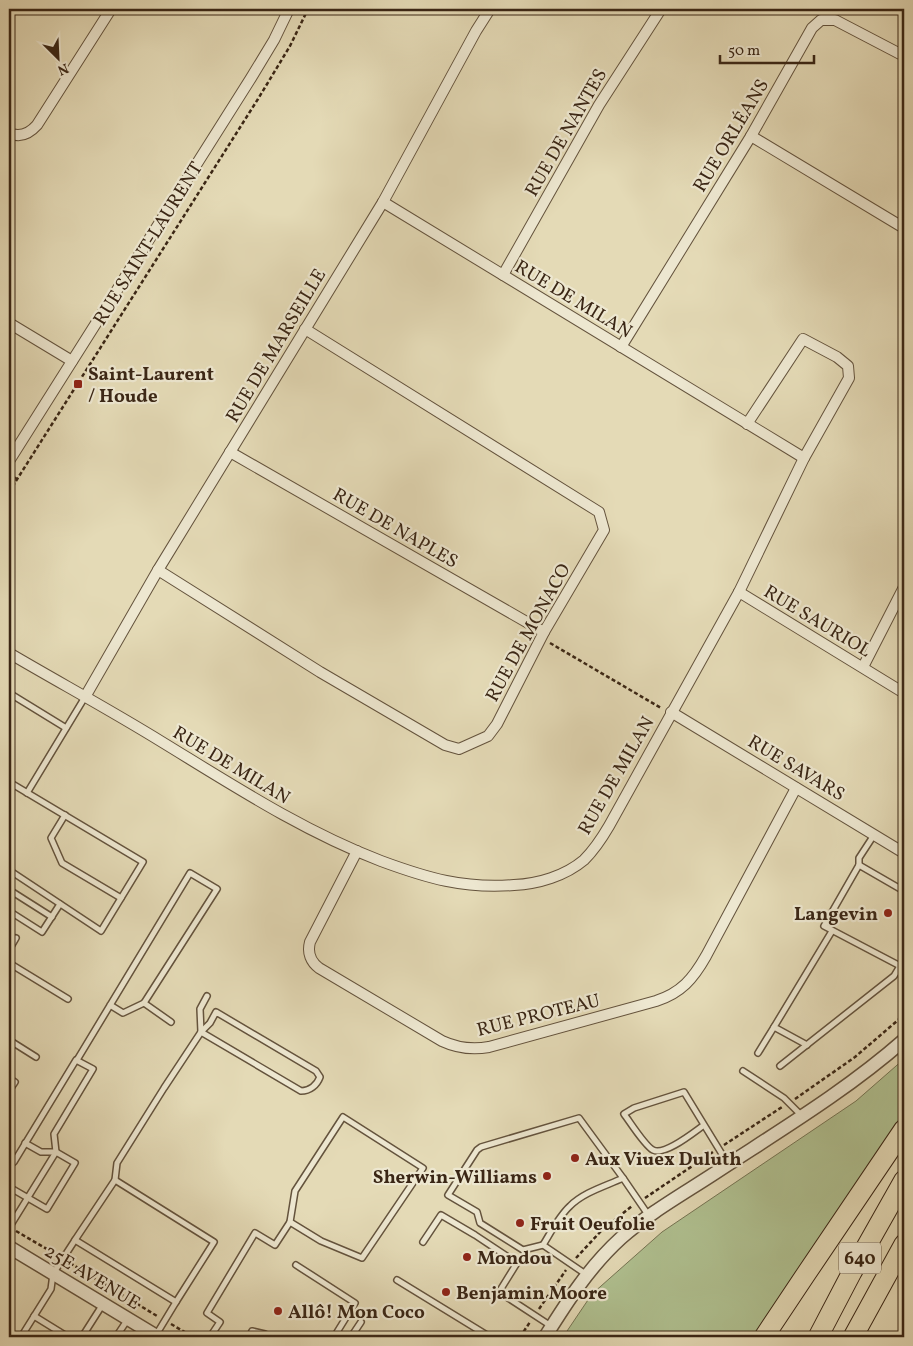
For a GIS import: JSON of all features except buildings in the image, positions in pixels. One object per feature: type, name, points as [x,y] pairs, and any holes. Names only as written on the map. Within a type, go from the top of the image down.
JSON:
[{"type":"highway","points":[[764,1337],[904,1129]]},
{"type":"highway","name":"640","points":[[818,1337],[904,1180]]},
{"type":"highway","name":"640","points":[[853,1337],[904,1244]]},
{"type":"street","points":[[9,133],[16,135],[28,133],[42,120],[111,9]]},
{"type":"street","name":"RUE SAINT-LAURENT","points":[[9,461],[255,72],[289,9]]},
{"type":"street","name":"RUE DE MARSEILLE","points":[[85,697],[158,570],[383,202],[476,31],[490,9]]},
{"type":"street","name":"RUE DE NANTES","points":[[503,275],[599,105],[661,9]]},
{"type":"street","name":"RUE ORLÉANS","points":[[621,347],[751,136],[812,28],[821,20],[835,20],[904,56]]},
{"type":"street","points":[[751,136],[904,228]]},
{"type":"street","name":"RUE DE MILAN","points":[[383,202],[804,458]]},
{"type":"street","points":[[9,323],[72,361]]},
{"type":"street","name":"RUE DE MONACO","points":[[158,570],[320,672],[444,744],[458,749],[488,736],[497,724],[544,632],[604,530],[599,512],[306,329]]},
{"type":"street","name":"RUE DE MILAN","points":[[9,653],[107,708],[286,816],[316,833],[357,851],[419,874],[464,885],[518,885],[540,881],[569,870],[584,860],[601,839],[667,710],[739,592],[804,458],[849,378],[848,366],[838,357],[803,339],[747,424]]},
{"type":"street","name":"RUE DE NAPLES","points":[[230,452],[544,632]]},
{"type":"street","points":[[863,667],[904,587]]},
{"type":"street","name":"RUE SAURIOL","points":[[739,592],[904,693]]},
{"type":"street","name":"RUE SAVARS","points":[[667,710],[904,853]]},
{"type":"street","name":"RUE PROTEAU","points":[[357,851],[311,939],[309,950],[312,960],[319,968],[442,1041],[462,1048],[496,1046],[656,1001],[670,996],[682,988],[700,966],[796,788]]},
{"type":"street","points":[[548,1332],[587,1275],[620,1240],[649,1216],[853,1081],[904,1040]]},
{"type":"street","name":"25E AVENUE","points":[[9,1247],[157,1336]]},
{"type":"lane","points":[[9,693],[66,728]]},
{"type":"lane","points":[[27,793],[85,697]]},
{"type":"lane","points":[[9,782],[143,862],[101,931],[9,870]]},
{"type":"lane","points":[[65,816],[51,838],[62,863],[121,898]]},
{"type":"lane","points":[[780,1066],[894,976],[902,967],[824,926],[859,865],[859,858],[874,835]]},
{"type":"lane","points":[[859,865],[904,891]]},
{"type":"lane","points":[[9,1166],[14,1162],[26,1143],[190,873],[217,889],[144,1004],[123,1013],[110,1005]]},
{"type":"lane","points":[[11,891],[52,917]]},
{"type":"lane","points":[[9,911],[42,932],[60,904]]},
{"type":"lane","points":[[758,1053],[832,931]]},
{"type":"lane","points":[[9,950],[16,938]]},
{"type":"lane","points":[[9,963],[68,998]]},
{"type":"lane","points":[[201,1032],[200,1009],[207,996]]},
{"type":"lane","points":[[144,1004],[171,1022]]},
{"type":"lane","points":[[21,1337],[51,1289],[53,1274],[115,1180],[117,1163],[201,1032],[216,1012],[316,1072],[320,1077],[319,1080],[310,1090],[301,1091],[201,1032]]},
{"type":"lane","points":[[774,1027],[807,1045]]},
{"type":"lane","points":[[9,1040],[36,1057]]},
{"type":"lane","points":[[9,1228],[56,1152],[54,1134],[93,1069],[77,1060]]},
{"type":"lane","points":[[743,1072],[784,1098],[802,1116]]},
{"type":"lane","points":[[9,1078],[15,1082],[9,1091]]},
{"type":"lane","points":[[704,1125],[671,1147],[658,1151],[647,1146],[624,1114],[634,1108],[684,1092],[728,1164]]},
{"type":"lane","points":[[210,1337],[220,1322],[207,1313],[255,1233],[275,1245],[290,1222],[296,1191],[343,1117],[423,1168],[362,1258],[321,1241],[290,1222]]},
{"type":"lane","points":[[623,1178],[586,1195],[570,1206],[543,1245],[523,1250],[480,1223],[477,1212],[448,1195],[477,1150],[481,1147],[579,1118],[623,1178],[649,1216]]},
{"type":"lane","points":[[9,1187],[47,1209],[76,1163],[56,1152],[42,1152],[26,1143]]},
{"type":"lane","points":[[115,1180],[214,1242],[157,1336]]},
{"type":"lane","points":[[423,1242],[441,1215],[517,1263],[499,1292],[548,1332]]},
{"type":"lane","points":[[75,1240],[176,1302]]},
{"type":"lane","points":[[543,1245],[587,1275]]},
{"type":"lane","points":[[296,1264],[355,1303],[334,1337]]},
{"type":"lane","points":[[397,1280],[490,1337]]},
{"type":"lane","points":[[82,1337],[103,1304]]},
{"type":"lane","points":[[34,1316],[68,1337]]},
{"type":"lane","points":[[116,1337],[128,1319]]},
{"type":"lane","points":[[351,1337],[360,1322]]},
{"type":"lane","points":[[249,1337],[252,1331],[270,1337]]},
{"type":"path","name":"RUE SAINT-LAURENT","points":[[9,492],[258,99],[290,46],[308,9]]},
{"type":"path","points":[[83,368],[87,370]]},
{"type":"path","points":[[9,474],[17,479]]},
{"type":"path","points":[[550,643],[667,710]]},
{"type":"path","points":[[796,1099],[855,1057],[904,1015]]},
{"type":"path","points":[[727,1143],[784,1106]]},
{"type":"path","points":[[644,1198],[712,1153]]},
{"type":"path","points":[[576,1258],[602,1230],[633,1205]]},
{"type":"path","name":"25E AVENUE","points":[[20,1233],[54,1253]]},
{"type":"path","name":"25E AVENUE","points":[[71,1264],[157,1316]]},
{"type":"path","points":[[539,1309],[566,1270]]},
{"type":"path","points":[[520,1337],[530,1322]]},
{"type":"path","points":[[173,1325],[193,1337]]},
{"type":"green space","points":[[904,1059],[904,1114],[753,1337],[563,1337],[592,1294],[662,1232],[856,1101]]},
{"type":"place","name":"Saint-Laurent / Houde","points":[[78,384]]},
{"type":"place","name":"Langevin","points":[[888,913]]},
{"type":"place","name":"Aux Viuex Duluth","points":[[575,1158]]},
{"type":"place","name":"Sherwin-Williams","points":[[547,1176]]},
{"type":"place","name":"Fruit Oeufolie","points":[[520,1223]]},
{"type":"place","name":"Mondou","points":[[467,1257]]},
{"type":"place","name":"Benjamin Moore","points":[[446,1292]]},
{"type":"place","name":"Allô! Mon Coco","points":[[278,1311]]}]
